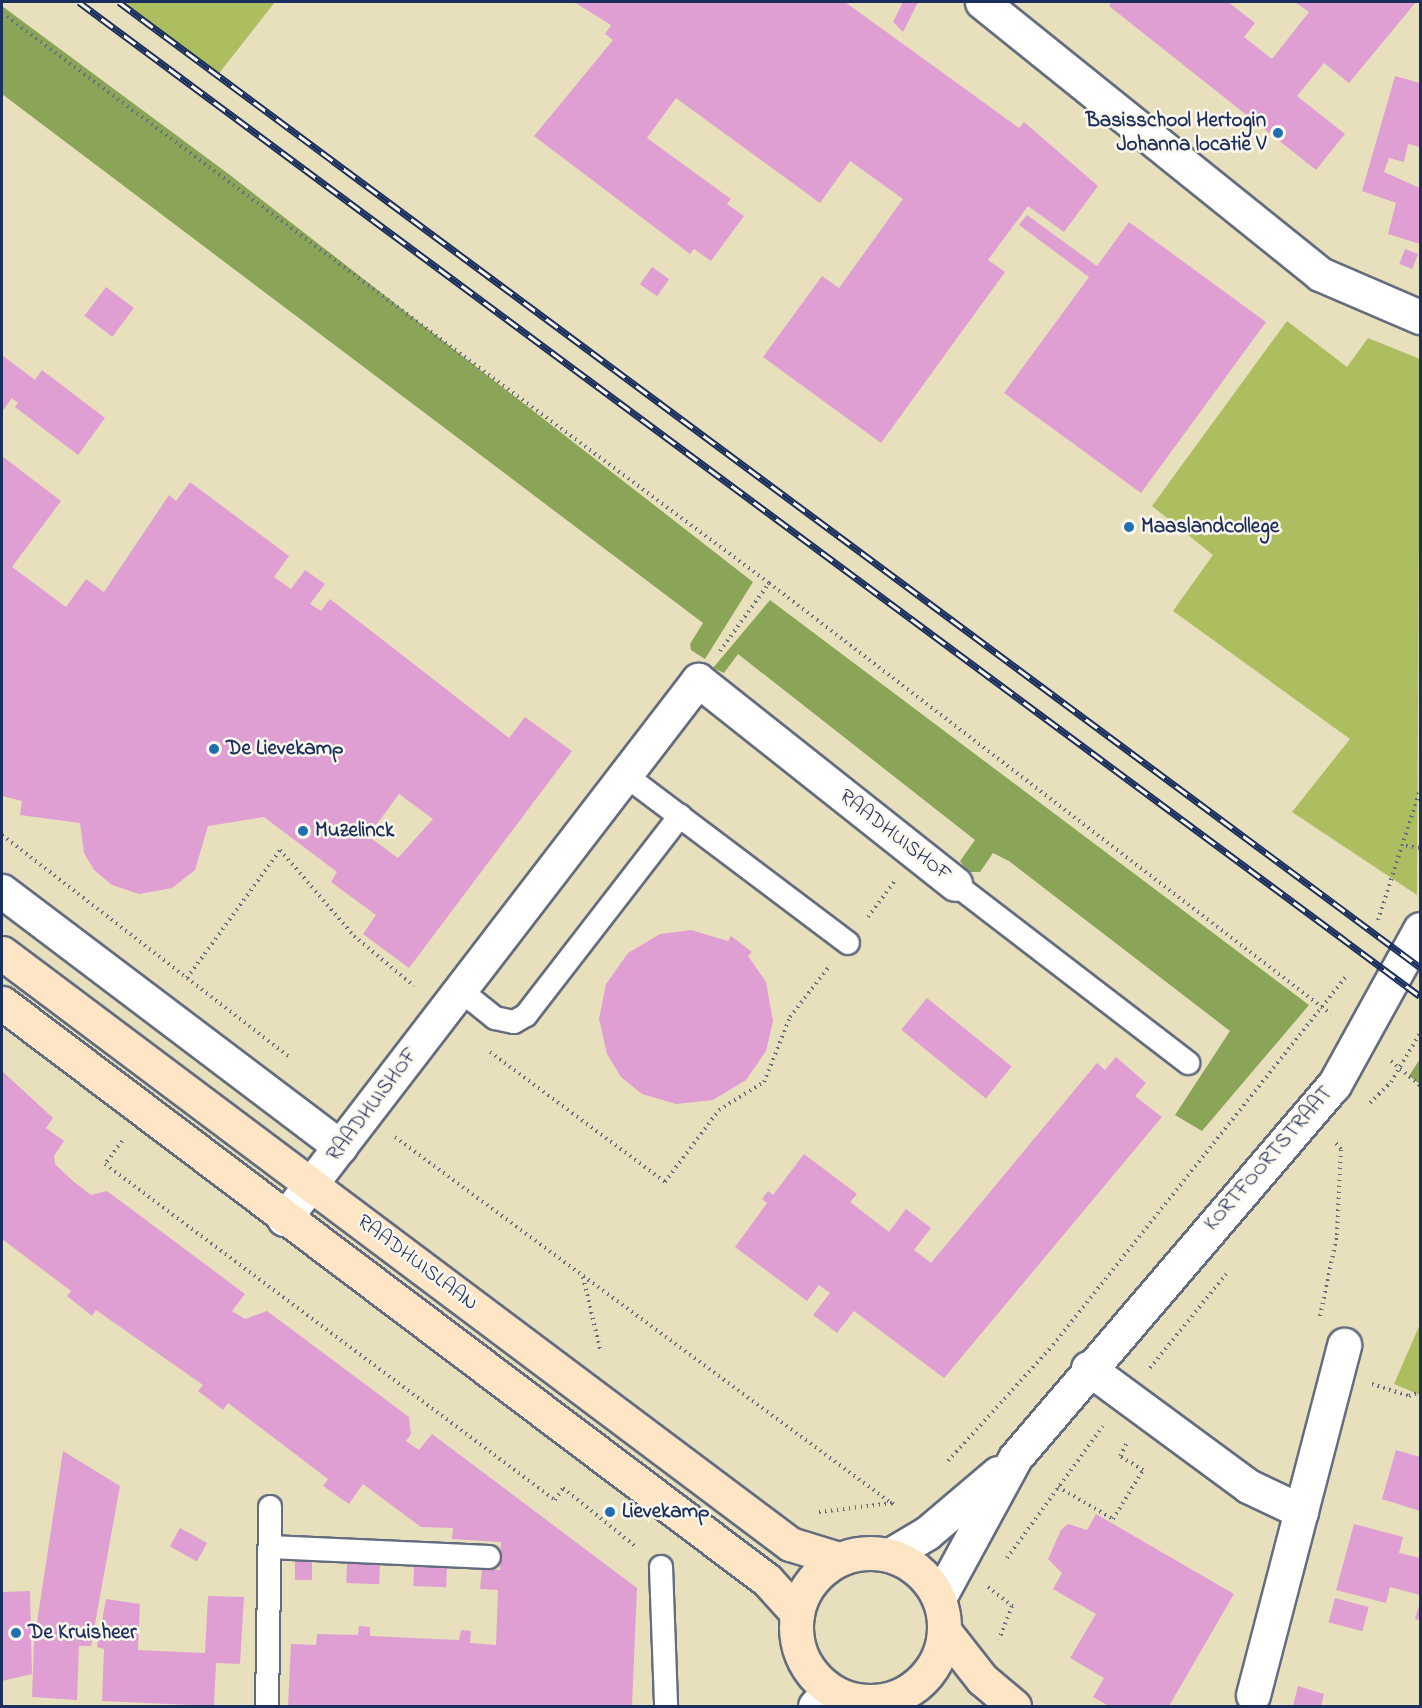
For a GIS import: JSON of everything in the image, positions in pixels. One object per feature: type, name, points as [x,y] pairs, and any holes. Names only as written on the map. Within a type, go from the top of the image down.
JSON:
[{"type":"street","points":[[982,2],[1320,274],[1420,317]]},
{"type":"street","name":"RAADHUISHOF","points":[[284,1220],[698,680],[955,884]]},
{"type":"street","points":[[2,891],[340,1147]]},
{"type":"street","name":"KORTFOORTSTRAAT","points":[[890,1555],[927,1533],[1015,1458],[1088,1368],[1334,1085],[1420,929]]},
{"type":"street","name":"RAADHUISLAAN","points":[[4,959],[312,1185],[790,1544],[839,1559]]},
{"type":"street","points":[[2,1003],[284,1220],[767,1580],[797,1613]]},
{"type":"street","points":[[1253,1695],[1340,1358]]},
{"type":"street","points":[[1088,1368],[1248,1486],[1301,1511]]},
{"type":"street","name":"KORTFOORTSTRAAT","points":[[939,1598],[1015,1458]]},
{"type":"street","points":[[864,1553],[890,1555],[919,1571],[939,1598],[945,1632],[939,1658],[924,1680],[915,1701],[822,1699],[802,1656],[797,1613],[815,1576],[839,1559],[864,1553]]},
{"type":"street","points":[[945,1632],[982,1680],[1014,1707]]},
{"type":"lane","points":[[625,775],[848,943]]},
{"type":"lane","points":[[449,1005],[514,1022],[526,1015],[680,816]]},
{"type":"lane","name":"RAADHUISHOF","points":[[955,884],[1188,1063]]},
{"type":"lane","points":[[267,1707],[270,1507]]},
{"type":"lane","points":[[270,1547],[489,1557]]},
{"type":"lane","points":[[661,1566],[666,1707]]},
{"type":"path","points":[[2,13],[769,584],[1324,1008]]},
{"type":"path","points":[[698,680],[769,584]]},
{"type":"path","points":[[1374,932],[1406,846],[1420,790]]},
{"type":"path","points":[[2,835],[299,1064]]},
{"type":"path","points":[[1406,846],[1420,848]]},
{"type":"path","points":[[187,978],[280,850],[370,952],[449,1005],[665,1182],[719,1110],[764,1082],[790,1017],[916,853]]},
{"type":"path","points":[[942,1469],[1053,1345],[1324,1008],[1350,972]]},
{"type":"path","points":[[1367,1107],[1391,1082],[1420,1033]]},
{"type":"path","points":[[365,1115],[892,1503]]},
{"type":"path","points":[[127,1135],[105,1164],[555,1500],[563,1488],[661,1566]]},
{"type":"path","points":[[1327,1151],[1339,1137]]},
{"type":"path","points":[[1335,1142],[1341,1149],[1337,1235],[1318,1327],[1340,1358],[1409,1396],[1420,1392]]},
{"type":"path","points":[[1000,1568],[1058,1487],[1135,1404],[1230,1269]]},
{"type":"path","points":[[583,1276],[600,1349]]},
{"type":"path","points":[[1058,1487],[1113,1519],[1143,1470],[1120,1456],[1135,1404]]},
{"type":"path","points":[[945,1632],[993,1577]]},
{"type":"green space","points":[[118,2],[275,2],[217,76]]},
{"type":"green space","points":[[2,6],[230,175],[753,582],[705,659],[691,650],[690,644],[703,623],[2,94]]},
{"type":"green space","points":[[1287,321],[1347,367],[1368,338],[1420,359],[1417,895],[1292,812],[1350,739],[1173,611],[1213,555],[1152,506]]},
{"type":"green space","points":[[770,600],[1309,1005],[1202,1131],[1175,1115],[1230,1031],[1009,861],[993,853],[980,872],[968,872],[960,861],[975,840],[738,654],[724,673],[713,668]]},
{"type":"green space","points":[[1420,1059],[1420,1084],[1409,1076]]},
{"type":"green space","points":[[1420,1324],[1420,1395],[1394,1384]]},
{"type":"building","points":[[574,2],[845,2],[1019,128],[1024,122],[1098,186],[1064,232],[1028,206],[988,260],[1005,272],[881,443],[763,357],[822,276],[839,288],[903,199],[850,161],[820,203],[676,98],[647,138],[731,199],[727,204],[744,216],[711,261],[694,249],[690,254],[534,136],[613,40],[605,34],[611,25]]},
{"type":"building","points":[[903,2],[918,2],[903,32],[893,22]]},
{"type":"building","points":[[1112,2],[1228,2],[1255,23],[1244,37],[1272,59],[1309,12],[1295,2],[1416,2],[1349,83],[1324,63],[1297,96],[1345,134],[1316,170],[1109,6]]},
{"type":"building","points":[[1395,76],[1420,83],[1420,147],[1408,144],[1404,162],[1389,158],[1384,172],[1420,188],[1420,244],[1388,234],[1396,203],[1362,191]]},
{"type":"building","points":[[1027,215],[1097,266],[1129,222],[1266,322],[1141,493],[1004,393],[1089,277],[1019,225]]},
{"type":"building","points":[[1405,249],[1418,254],[1412,269],[1399,264]]},
{"type":"building","points":[[652,267],[669,279],[657,296],[640,284]]},
{"type":"building","points":[[106,287],[134,308],[112,337],[84,316]]},
{"type":"building","points":[[2,355],[35,380],[42,370],[105,418],[78,455],[15,407],[18,403],[12,398],[2,412]]},
{"type":"building","points":[[2,456],[61,501],[12,567],[66,607],[86,579],[104,592],[169,495],[176,501],[190,482],[289,556],[274,577],[291,589],[305,570],[325,584],[310,604],[321,611],[330,599],[509,738],[525,717],[572,751],[409,968],[363,934],[376,915],[331,882],[337,872],[264,817],[208,826],[195,870],[172,888],[139,894],[112,885],[94,870],[84,853],[80,823],[20,815],[22,801],[2,796]],"holes":[[[399,794],[433,819],[398,858],[368,836]]]},
{"type":"building","points":[[691,930],[728,941],[731,936],[752,952],[748,956],[766,982],[773,1021],[766,1051],[746,1080],[713,1100],[676,1104],[642,1094],[621,1077],[607,1054],[599,1019],[606,984],[628,953],[660,934]]},
{"type":"building","points":[[927,998],[1012,1067],[986,1098],[901,1030]]},
{"type":"building","points":[[1116,1057],[1146,1083],[1135,1096],[1162,1117],[944,1378],[854,1311],[837,1333],[813,1315],[830,1293],[819,1285],[807,1301],[735,1247],[767,1203],[762,1199],[768,1191],[773,1195],[804,1154],[857,1194],[850,1202],[889,1232],[906,1209],[931,1228],[914,1250],[931,1263],[1097,1063],[1105,1070]]},
{"type":"building","points":[[2,1071],[53,1118],[46,1128],[64,1141],[54,1156],[55,1164],[91,1195],[107,1191],[245,1294],[232,1311],[245,1319],[267,1311],[409,1417],[411,1434],[406,1441],[419,1450],[432,1434],[637,1588],[632,1706],[288,1706],[291,1644],[316,1645],[317,1634],[358,1635],[359,1626],[370,1627],[370,1636],[459,1640],[461,1630],[471,1631],[470,1643],[496,1645],[498,1590],[480,1589],[482,1569],[500,1570],[501,1542],[452,1539],[453,1528],[421,1527],[363,1484],[349,1504],[323,1486],[328,1479],[228,1403],[223,1410],[198,1391],[203,1385],[96,1310],[92,1316],[67,1296],[71,1291],[2,1239]]},
{"type":"building","points":[[1396,1450],[1420,1457],[1420,1511],[1382,1499]]},
{"type":"building","points":[[63,1451],[120,1486],[91,1646],[79,1646],[77,1700],[32,1697],[34,1642]]},
{"type":"building","points":[[1096,1514],[1234,1594],[1169,1706],[1109,1706],[1093,1697],[1104,1678],[1070,1658],[1096,1614],[1053,1589],[1062,1573],[1048,1559],[1061,1530],[1068,1524],[1087,1530]]},
{"type":"building","points":[[1354,1524],[1403,1537],[1399,1553],[1420,1558],[1420,1595],[1390,1587],[1386,1603],[1336,1590]]},
{"type":"building","points":[[180,1528],[207,1543],[197,1561],[170,1546]]},
{"type":"building","points":[[295,1561],[312,1561],[312,1580],[295,1580]]},
{"type":"building","points":[[347,1563],[380,1564],[379,1584],[346,1583]]},
{"type":"building","points":[[414,1566],[447,1567],[446,1587],[413,1586]]},
{"type":"building","name":"De Kruisheer","points":[[30,1591],[32,1674],[2,1681],[2,1592]]},
{"type":"building","points":[[208,1596],[244,1597],[240,1664],[216,1663],[214,1706],[102,1701],[104,1649],[97,1647],[106,1599],[140,1604],[138,1650],[205,1653]]},
{"type":"building","points":[[1335,1598],[1369,1607],[1362,1631],[1329,1622]]},
{"type":"building","points":[[1420,1602],[1420,1620],[1415,1619]]},
{"type":"building","points":[[1298,1686],[1324,1694],[1321,1706],[1293,1706]]},
{"type":"railway","points":[[79,2],[1420,996]]},
{"type":"railway","points":[[119,2],[1420,967]]},
{"type":"place","name":"Basisschool Hertogin Johanna locatie V","points":[[1278,133]]},
{"type":"place","name":"Maaslandcollege","points":[[1129,527]]},
{"type":"place","name":"De Lievekamp","points":[[214,749]]},
{"type":"place","name":"Muzelinck","points":[[303,831]]},
{"type":"place","name":"Lievekamp","points":[[610,1512]]},
{"type":"place","name":"De Kruisheer","points":[[16,1633]]}]
